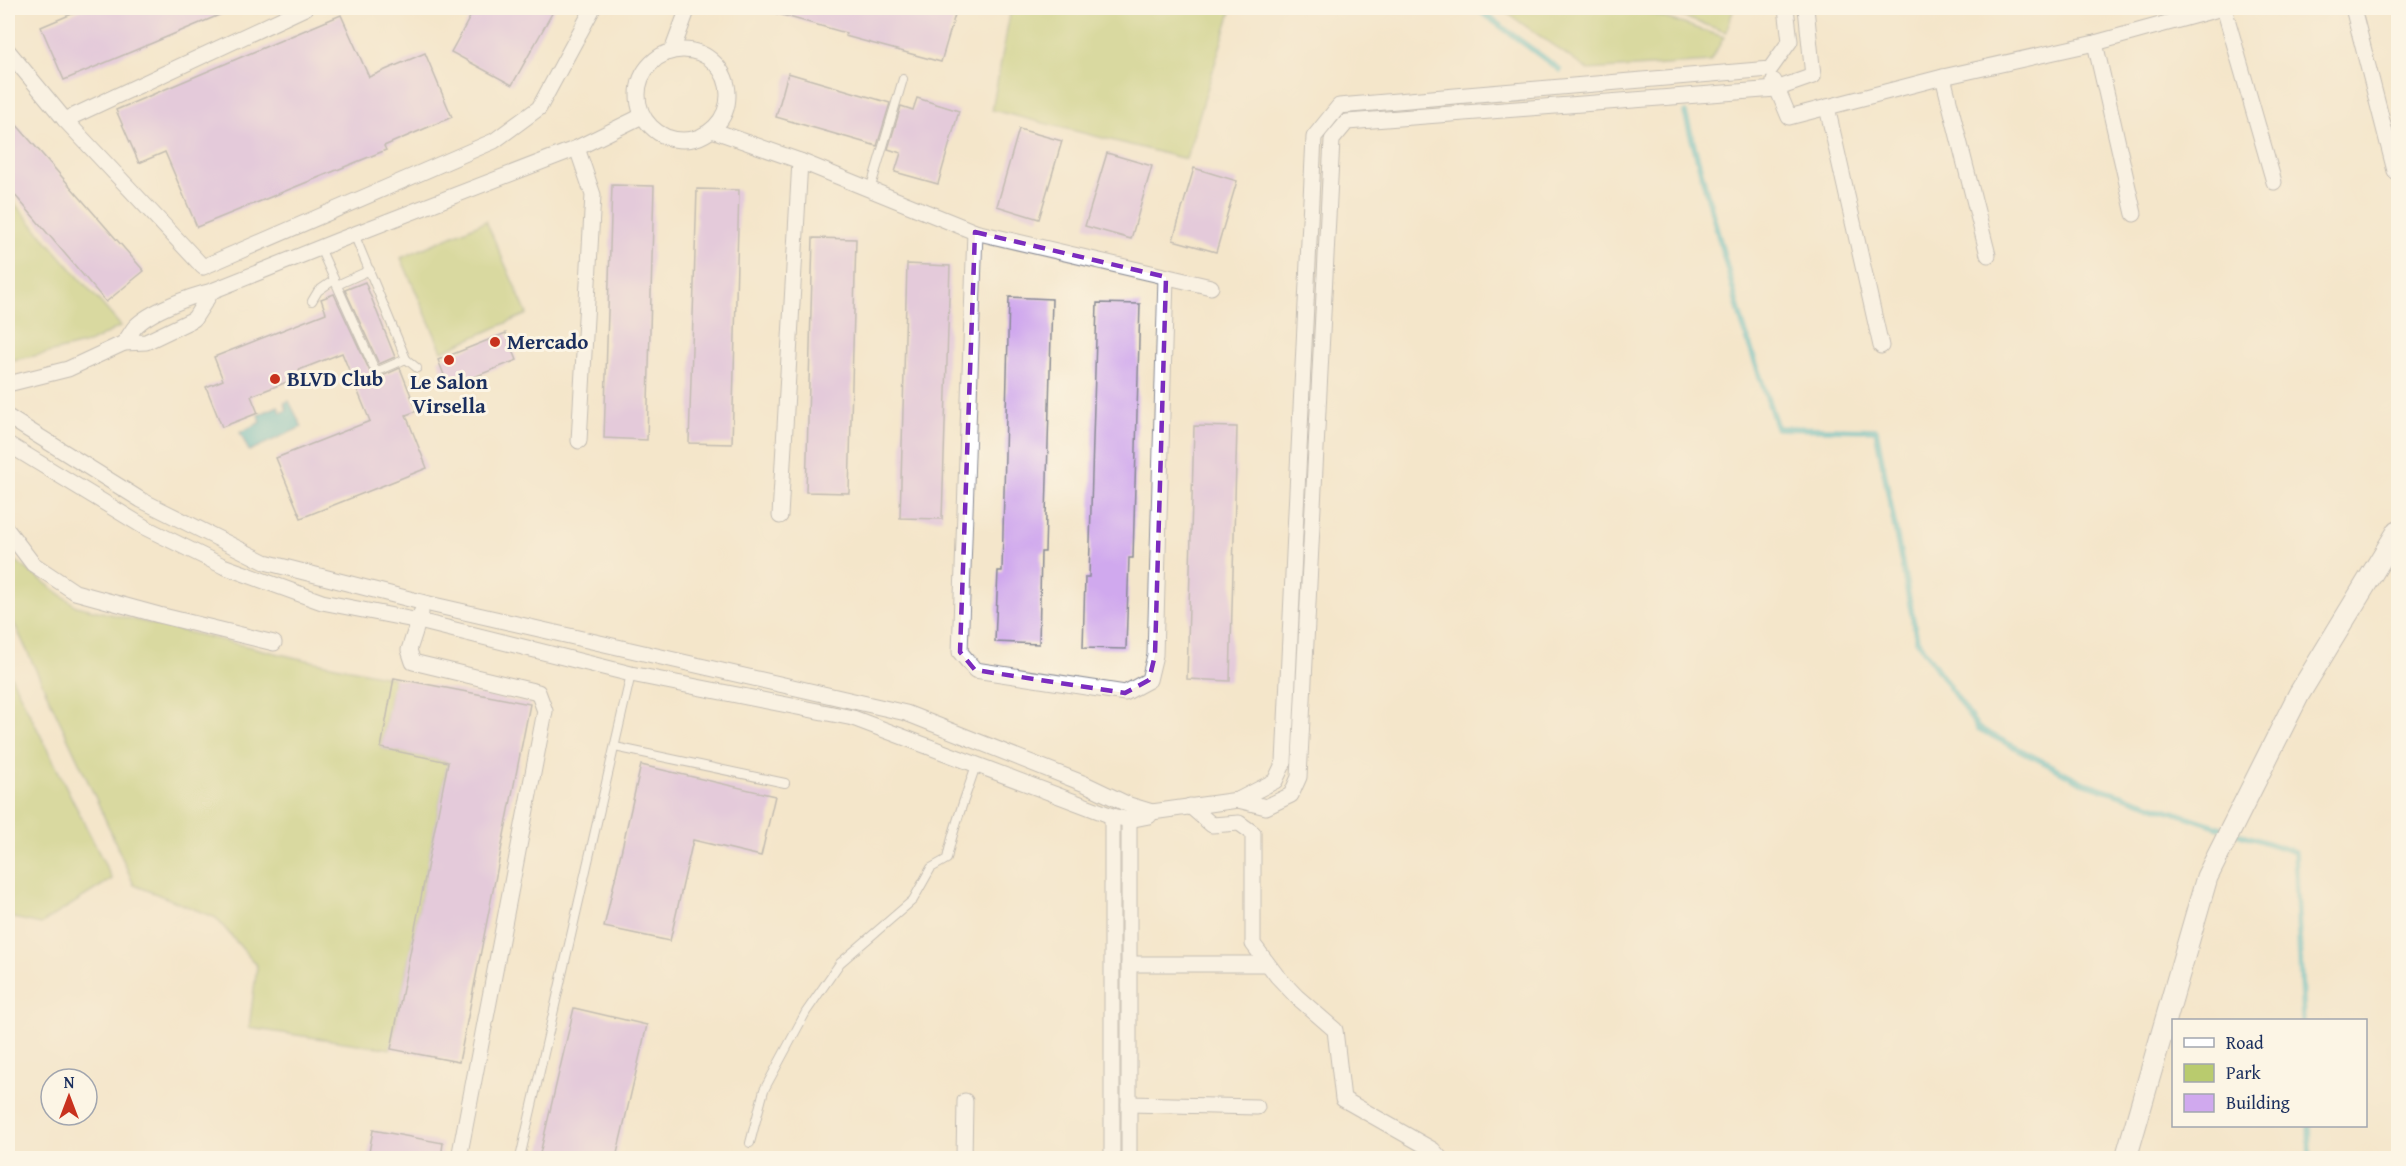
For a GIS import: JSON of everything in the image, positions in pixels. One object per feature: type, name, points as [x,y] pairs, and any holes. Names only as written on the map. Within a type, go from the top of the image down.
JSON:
[{"type":"street","points":[[66,120],[304,8]]},
{"type":"street","points":[[8,51],[66,120],[204,267],[494,141],[539,108],[593,8]]},
{"type":"street","points":[[672,51],[688,8]]},
{"type":"street","points":[[8,417],[141,500],[265,562],[425,603],[906,713],[1085,784],[1128,805],[1152,812],[1239,800],[1275,781],[1284,762],[1314,137],[1339,106],[1770,69],[1791,41],[1786,8]]},
{"type":"street","points":[[1239,800],[1266,807],[1291,795],[1299,777],[1332,140],[1347,122],[1776,88],[1813,76],[1806,8]]},
{"type":"street","points":[[1770,69],[1789,117],[1943,77],[2095,43],[2223,8],[2274,182]]},
{"type":"street","points":[[2353,8],[2395,171]]},
{"type":"street","points":[[2095,43],[2134,214]]},
{"type":"street","points":[[692,50],[711,59],[724,74],[729,94],[725,114],[712,130],[694,139],[674,140],[655,131],[642,116],[637,96],[641,76],[654,60],[672,51],[692,50]]},
{"type":"street","points":[[1943,77],[1988,255]]},
{"type":"street","points":[[1827,107],[1881,346]]},
{"type":"street","points":[[124,343],[136,326],[186,297],[212,291],[578,148],[642,116]]},
{"type":"street","points":[[712,130],[800,162],[975,232],[1211,287]]},
{"type":"street","points":[[578,148],[592,195],[579,441]]},
{"type":"street","points":[[780,516],[800,162]]},
{"type":"street","points":[[975,232],[960,651],[975,670],[1125,693],[1149,680],[1155,655],[1166,276]]},
{"type":"street","points":[[8,384],[68,369],[124,343],[146,342],[194,319],[212,291]]},
{"type":"street","points":[[8,444],[146,528],[223,566],[322,602],[419,621],[631,674],[852,718],[1112,816],[1128,820],[1149,816],[1152,812]]},
{"type":"street","points":[[8,531],[33,564],[75,592],[274,643]]},
{"type":"street","points":[[2126,1158],[2207,878],[2299,694],[2398,531]]},
{"type":"street","points":[[425,603],[409,650],[413,662],[538,692],[545,711],[459,1158]]},
{"type":"street","points":[[1190,806],[1212,825],[1239,823],[1253,833],[1253,944],[1267,964],[1297,997],[1335,1030],[1343,1099],[1433,1150],[1440,1158]]},
{"type":"street","points":[[1112,816],[1112,1158]]},
{"type":"street","points":[[1128,820],[1129,1158]]},
{"type":"street","points":[[1129,964],[1267,964]]},
{"type":"street","points":[[964,1158],[965,1101]]},
{"type":"street","points":[[1129,1104],[1257,1107]]},
{"type":"lane","points":[[870,190],[903,79]]},
{"type":"lane","points":[[354,234],[406,358],[417,368]]},
{"type":"lane","points":[[320,248],[376,372],[406,358]]},
{"type":"lane","points":[[312,301],[318,291],[370,270]]},
{"type":"lane","points":[[520,1158],[631,674]]},
{"type":"lane","points":[[615,747],[785,783]]},
{"type":"lane","points":[[750,1143],[764,1090],[806,1012],[840,963],[913,900],[931,868],[947,859],[953,831],[976,765]]},
{"type":"highlighted area","points":[[975,232],[1166,277],[1155,655],[1149,680],[1125,693],[975,670],[960,652]]},
{"type":"green space","points":[[1011,8],[1232,8],[1186,159],[992,110]]},
{"type":"green space","points":[[1500,8],[1634,8],[1724,37],[1710,62],[1588,70]]},
{"type":"green space","points":[[1679,8],[1734,8],[1726,32],[1677,15]]},
{"type":"green space","points":[[8,196],[121,326],[91,342],[8,361]]},
{"type":"green space","points":[[486,221],[527,314],[442,351],[401,258]]},
{"type":"green space","points":[[8,555],[76,606],[297,658],[394,678],[381,748],[448,762],[391,1049],[249,1028],[257,966],[216,918],[134,885],[8,610]]},
{"type":"green space","points":[[8,670],[112,879],[41,924],[8,917]]},
{"type":"water","points":[[289,401],[302,427],[249,451],[240,432],[261,422],[258,415],[278,406],[281,413],[287,410],[284,403]]},
{"type":"building","points":[[86,8],[236,8],[64,80],[41,27]]},
{"type":"building","points":[[475,8],[555,8],[512,85],[451,52]]},
{"type":"building","points":[[772,8],[957,8],[941,62],[845,36],[846,33],[771,12]]},
{"type":"building","points":[[341,15],[369,77],[425,53],[452,117],[384,146],[386,150],[197,227],[165,152],[139,163],[116,110]]},
{"type":"building","points":[[788,73],[890,103],[877,146],[776,117]]},
{"type":"building","points":[[917,98],[959,111],[938,184],[895,172],[901,153],[888,149],[901,106],[913,110]]},
{"type":"building","points":[[8,115],[144,271],[106,302],[8,187]]},
{"type":"building","points":[[1019,129],[1062,141],[1039,219],[997,206]]},
{"type":"building","points":[[1107,153],[1152,166],[1131,239],[1085,226]]},
{"type":"building","points":[[1194,168],[1237,181],[1216,252],[1173,240]]},
{"type":"building","points":[[612,185],[654,186],[647,440],[604,438]]},
{"type":"building","points":[[697,189],[739,190],[732,444],[689,443]]},
{"type":"building","points":[[813,238],[856,239],[849,493],[806,492]]},
{"type":"building","points":[[907,264],[950,266],[942,519],[900,518]]},
{"type":"building","points":[[365,282],[395,357],[379,364],[345,290]]},
{"type":"building","points":[[334,294],[372,376],[378,378],[400,368],[417,411],[406,415],[427,468],[301,518],[276,458],[370,421],[342,353],[299,370],[302,376],[251,396],[258,413],[222,427],[206,387],[223,380],[214,357],[326,313],[321,299]]},
{"type":"building","points":[[1009,297],[1052,299],[1045,552],[1041,552],[1039,644],[995,642],[998,571],[1002,571]]},
{"type":"building","points":[[1097,303],[1140,304],[1133,558],[1129,558],[1126,649],[1083,648],[1085,577],[1089,577]]},
{"type":"building","points":[[506,333],[517,360],[449,387],[438,360]]},
{"type":"building","points":[[1194,426],[1237,427],[1230,681],[1187,679]]},
{"type":"building","points":[[394,678],[530,704],[459,1062],[391,1049],[448,762],[381,748]]},
{"type":"building","points":[[641,765],[775,796],[761,856],[693,840],[670,941],[604,927]]},
{"type":"building","points":[[574,1008],[647,1025],[616,1158],[539,1158]]},
{"type":"building","points":[[373,1130],[443,1143],[441,1158],[368,1158]]},
{"type":"waterway","points":[[1476,8],[1560,70]]},
{"type":"waterway","points":[[1685,113],[1742,322],[1777,428],[1876,430],[1917,640],[1978,728],[2082,782],[2295,852],[2303,1019]]},
{"type":"waterway","points":[[2309,1127],[2310,1158]]},
{"type":"place","name":"Mercado","points":[[495,342]]},
{"type":"place","name":"Le Salon Virsella","points":[[449,360]]},
{"type":"place","name":"BLVD Club","points":[[275,379]]}]
